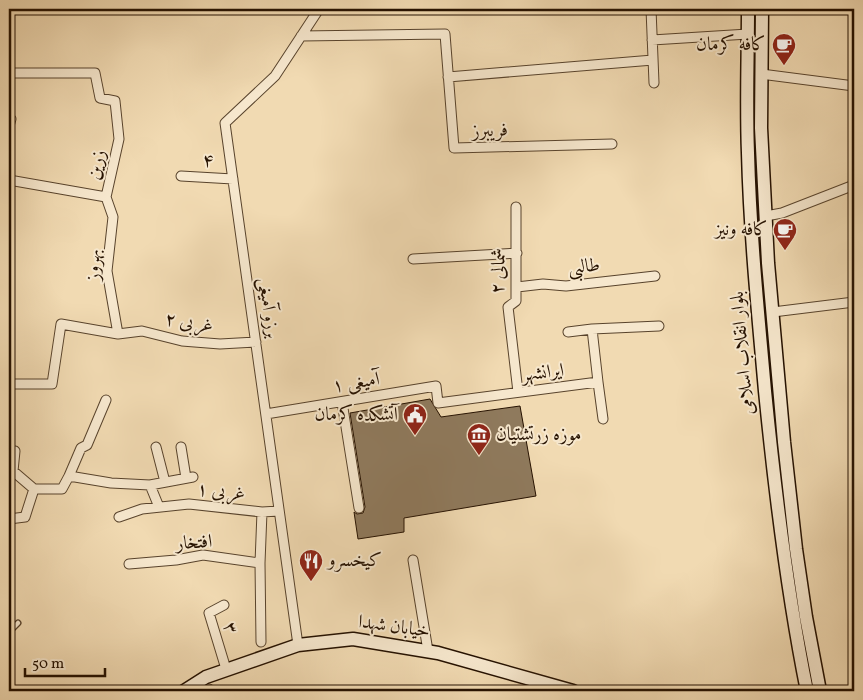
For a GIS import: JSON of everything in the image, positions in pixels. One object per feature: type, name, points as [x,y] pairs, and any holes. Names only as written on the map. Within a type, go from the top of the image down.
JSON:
[{"type":"main road","name":"بلوار انقلاب اسلامی","points":[[748,9],[748,152],[758,313],[780,526],[792,620],[806,691]]},
{"type":"main road","name":"بلوار انقلاب اسلامی","points":[[762,9],[762,151],[773,312],[790,494],[801,586],[820,690]]},
{"type":"main road","name":"خیابان شهدا","points":[[184,691],[206,677],[298,645],[353,639],[428,651],[573,691]]},
{"type":"main road","points":[[798,648],[811,644]]},
{"type":"street","name":"برزو آمیغی","points":[[298,645],[226,124],[274,76],[319,9]]},
{"type":"street","points":[[651,9],[654,83]]},
{"type":"street","name":"فریبرز","points":[[301,36],[445,34],[454,148],[612,144]]},
{"type":"street","points":[[652,40],[748,34]]},
{"type":"street","points":[[448,77],[653,60]]},
{"type":"street","name":"زرین","points":[[9,73],[95,72],[100,98],[115,101],[119,139],[106,197]]},
{"type":"street","points":[[761,74],[854,86]]},
{"type":"street","name":"۴","points":[[181,176],[233,179]]},
{"type":"street","points":[[9,180],[106,197]]},
{"type":"street","points":[[766,216],[782,214],[854,184]]},
{"type":"street","name":"بهروز","points":[[106,197],[113,216],[107,271],[118,334]]},
{"type":"street","name":"۲ شمالی","points":[[516,207],[516,301],[508,306],[518,392]]},
{"type":"street","points":[[413,259],[517,252]]},
{"type":"street","name":"طالبی","points":[[517,287],[543,284],[566,286],[655,276]]},
{"type":"street","points":[[773,312],[854,302]]},
{"type":"street","name":"۲ غربی","points":[[9,388],[9,384],[52,384],[61,324],[118,334],[142,331],[182,341],[220,344],[256,342]]},
{"type":"street","points":[[568,332],[659,326]]},
{"type":"street","points":[[592,329],[603,419]]},
{"type":"street","name":"ایرانشهر","points":[[438,403],[598,382]]},
{"type":"street","name":"آمیغی ۱","points":[[266,414],[436,386],[438,403]]},
{"type":"street","points":[[15,451],[13,471],[34,490],[62,489],[81,448],[87,445],[106,400]]},
{"type":"street","points":[[342,402],[359,508]]},
{"type":"street","points":[[156,447],[165,482]]},
{"type":"street","points":[[68,476],[111,483],[150,485],[190,477],[182,447]]},
{"type":"street","points":[[150,485],[159,507]]},
{"type":"street","points":[[9,519],[25,517],[34,490]]},
{"type":"street","name":"۱ غربی","points":[[119,517],[142,509],[189,504],[262,512],[280,511]]},
{"type":"street","points":[[261,642],[260,563],[262,512]]},
{"type":"street","name":"افتخار","points":[[129,564],[176,560],[203,555],[260,563]]},
{"type":"street","points":[[412,560],[428,651]]},
{"type":"street","name":"۳","points":[[224,605],[209,613],[226,669]]},
{"type":"lane","points":[[9,632],[18,623]]},
{"type":"building","points":[[430,399],[441,417],[520,406],[536,496],[404,518],[404,532],[358,539],[354,512],[357,514],[363,513],[365,507],[350,413]]},
{"type":"place","name":"کافه کرمان","points":[[784,66]]},
{"type":"place","name":"کافه ونیز","points":[[785,251]]},
{"type":"place","name":"آتشکده کرمان","points":[[415,436]]},
{"type":"place","name":"موزه زرتشتیان","points":[[479,456]]},
{"type":"place","name":"کیخسرو","points":[[311,582]]}]
